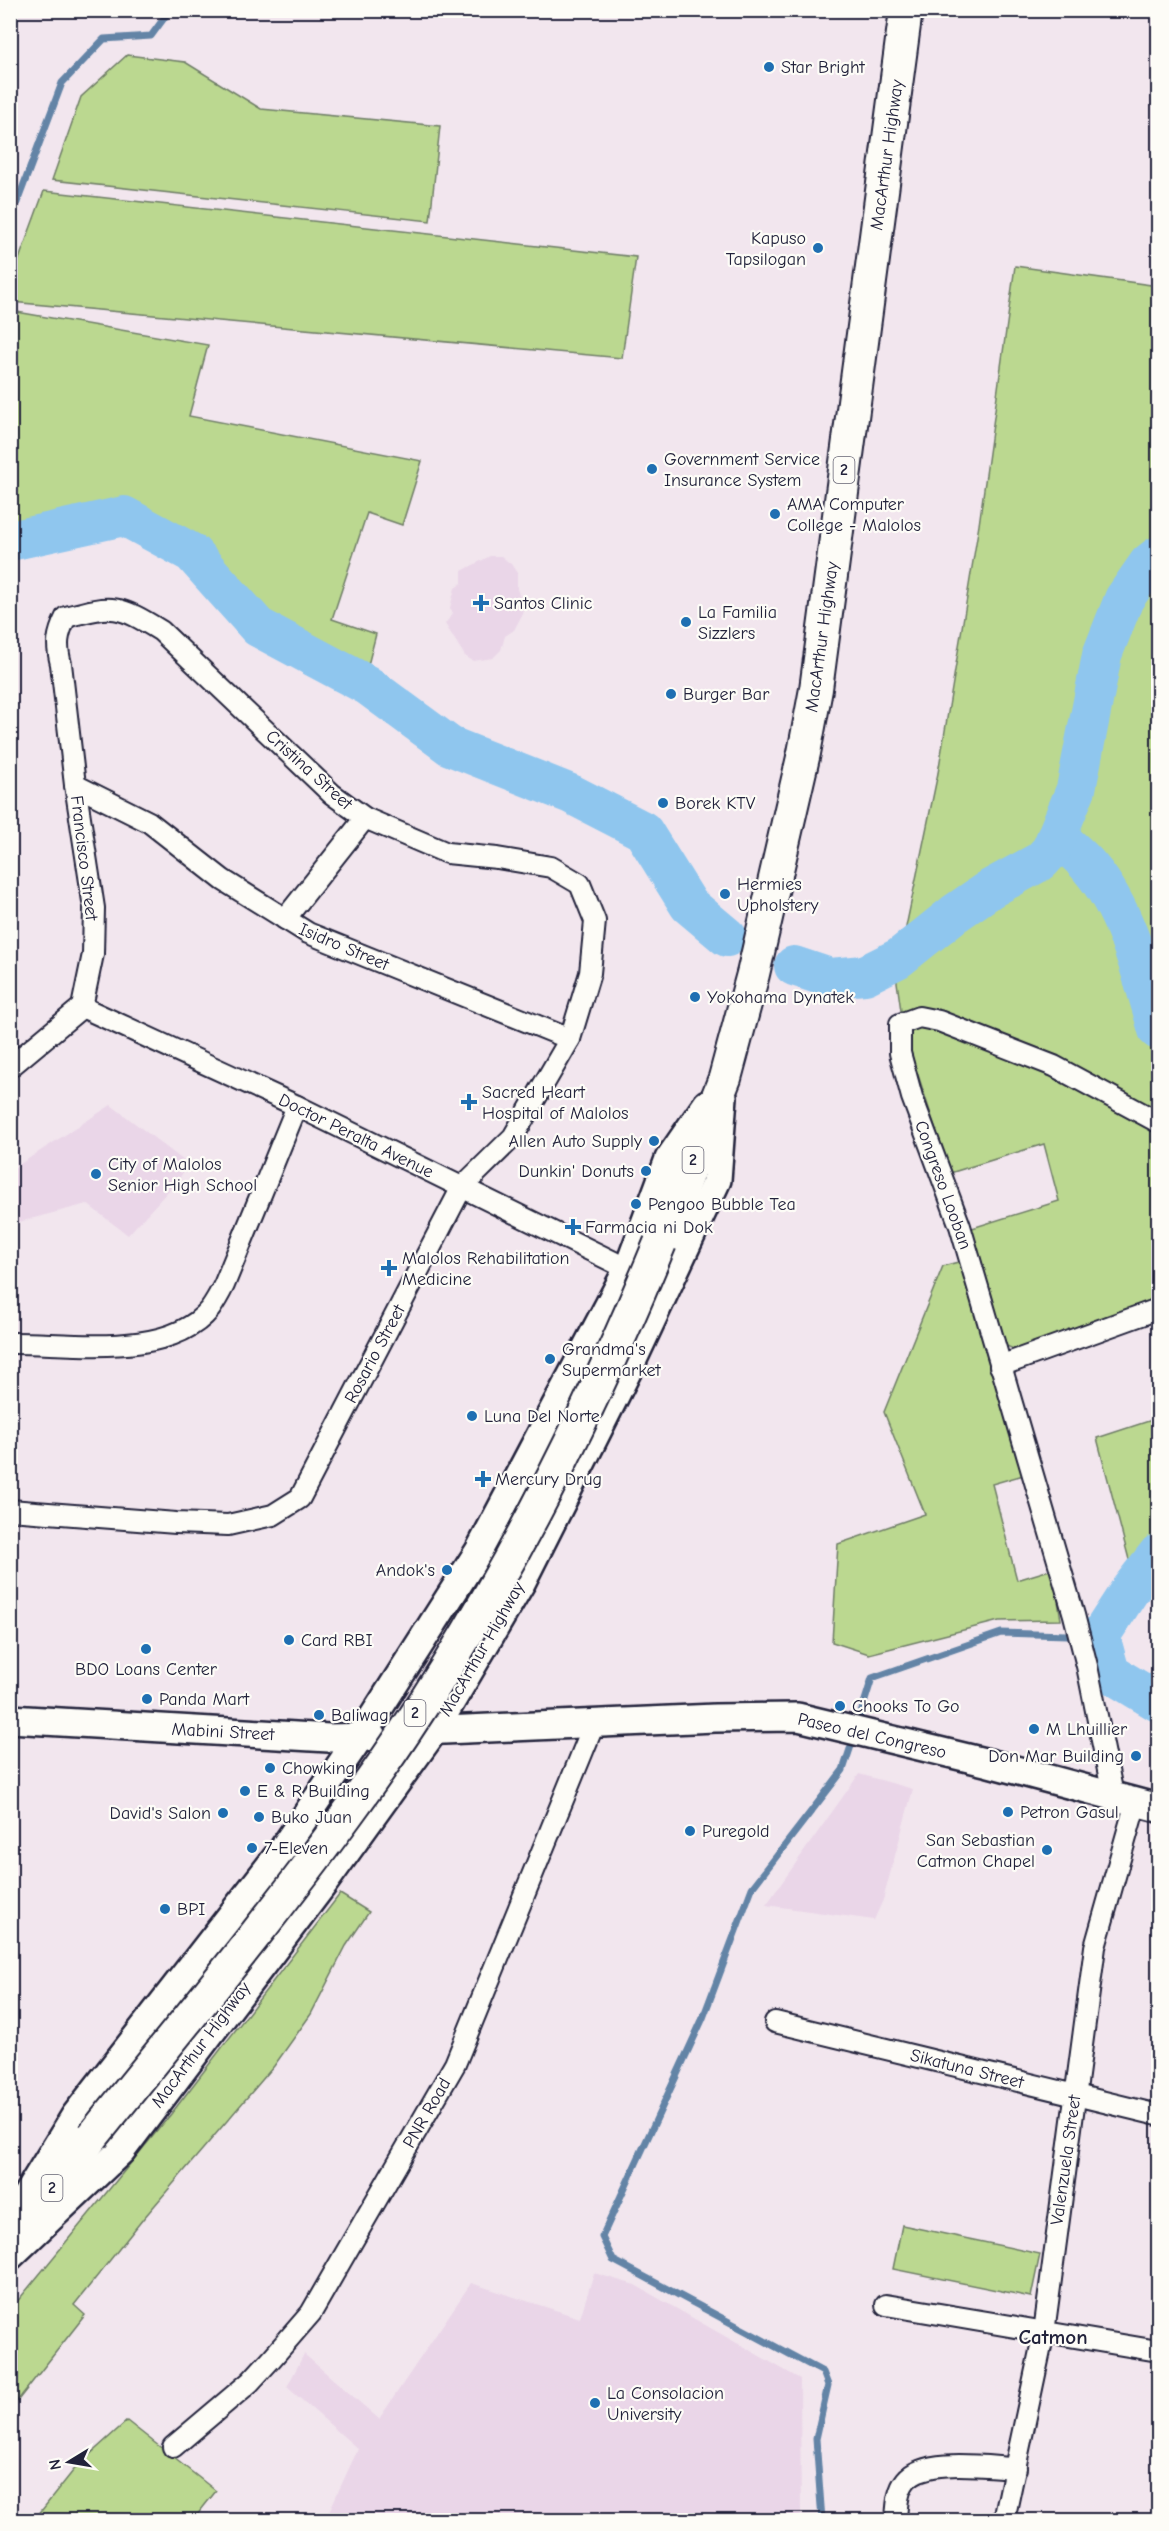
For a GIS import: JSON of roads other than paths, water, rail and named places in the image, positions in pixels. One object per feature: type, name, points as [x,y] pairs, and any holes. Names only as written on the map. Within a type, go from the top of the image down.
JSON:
[{"type":"highway","name":"MacArthur Highway","points":[[10,2240],[161,2053],[349,1812],[429,1693],[511,1557],[622,1337],[725,1078],[753,974],[804,753],[816,689],[906,10]]},
{"type":"main road","name":"MacArthur Highway","points":[[10,2222],[75,2116],[283,1849],[358,1739],[479,1551],[628,1269],[669,1159],[725,1078]]},
{"type":"main road","name":"MacArthur Highway","points":[[10,2256],[121,2151],[324,1883],[435,1730],[521,1583],[629,1368],[717,1180],[725,1078]]},
{"type":"main road","name":"Paseo del Congreso","points":[[435,1730],[766,1716],[798,1717],[1136,1802]]},
{"type":"main road","name":"Mabini Street","points":[[10,1719],[358,1739],[435,1730]]},
{"type":"street","name":"Cristina Street","points":[[66,617],[102,608],[116,608],[133,613],[161,631],[332,794],[364,818],[447,853],[551,867],[580,884],[595,921]]},
{"type":"street","name":"Francisco Street","points":[[66,617],[58,633],[56,645],[62,663],[75,785],[94,908],[93,954],[82,1007]]},
{"type":"street","name":"Isidro Street","points":[[75,785],[149,822],[223,880],[308,933],[570,1039]]},
{"type":"street","points":[[285,919],[364,818]]},
{"type":"street","name":"Rosario Street","points":[[10,1510],[228,1525],[273,1515],[300,1498],[462,1187],[513,1137],[570,1039],[590,973],[595,921]]},
{"type":"street","points":[[10,1067],[82,1007]]},
{"type":"street","name":"Doctor Peralta Avenue","points":[[82,1007],[297,1106],[628,1269]]},
{"type":"street","name":"Congreso Looban","points":[[1136,1802],[1083,1650],[960,1226],[912,1097],[900,1053],[900,1024],[919,1017],[939,1021],[1054,1066],[1158,1122]]},
{"type":"street","points":[[10,1343],[129,1344],[159,1340],[187,1328],[209,1310],[224,1285],[297,1106]]},
{"type":"street","points":[[1000,1366],[1158,1309]]},
{"type":"street","name":"PNR Road","points":[[173,2447],[249,2382],[311,2313],[455,2064],[594,1724]]},
{"type":"street","name":"Valenzuela Street","points":[[1004,2520],[1044,2332],[1095,1947],[1136,1802]]},
{"type":"street","name":"Sikatuna Street","points":[[775,2022],[1158,2115]]},
{"type":"street","points":[[886,2305],[1158,2351]]},
{"type":"street","points":[[896,2520],[897,2500],[906,2480],[921,2469],[940,2466],[1016,2468]]},
{"type":"waterway","points":[[10,221],[62,83],[104,39],[151,36],[170,10]]},
{"type":"waterway","points":[[10,541],[124,516],[192,553],[258,627],[367,685],[450,746],[571,794],[643,831],[689,905],[727,937]]},
{"type":"waterway","points":[[794,966],[830,978],[865,975],[899,958],[954,914],[990,889],[1041,861],[1051,850],[1076,789],[1102,655],[1124,599],[1149,563],[1158,556]]},
{"type":"waterway","points":[[1058,837],[1087,865],[1104,886],[1115,905],[1132,946],[1158,1030]]},
{"type":"waterway","points":[[1158,1554],[1130,1590],[1100,1636],[1110,1673],[1158,1702]]},
{"type":"waterway","points":[[857,1726],[872,1678],[1001,1633],[1100,1636]]},
{"type":"waterway","points":[[822,2520],[816,2439],[828,2385],[823,2372],[613,2260],[602,2237],[703,2018],[752,1888],[843,1770],[854,1737]]},
{"type":"place","name":"Star Bright","points":[[769,67]]},
{"type":"place","name":"Kapuso Tapsilogan","points":[[818,248]]},
{"type":"place","name":"Government Service Insurance System","points":[[652,469]]},
{"type":"place","name":"AMA Computer College - Malolos","points":[[775,514]]},
{"type":"place","name":"Santos Clinic","points":[[481,603]]},
{"type":"place","name":"La Familia Sizzlers","points":[[686,622]]},
{"type":"place","name":"Burger Bar","points":[[671,694]]},
{"type":"place","name":"Borek KTV","points":[[663,803]]},
{"type":"place","name":"Hermies Upholstery","points":[[725,894]]},
{"type":"place","name":"Yokohama Dynatek","points":[[695,997]]},
{"type":"place","name":"Sacred Heart Hospital of Malolos","points":[[469,1102]]},
{"type":"place","name":"Allen Auto Supply","points":[[654,1141]]},
{"type":"place","name":"Dunkin' Donuts","points":[[646,1171]]},
{"type":"place","name":"City of Malolos Senior High School","points":[[96,1174]]},
{"type":"place","name":"Pengoo Bubble Tea","points":[[636,1204]]},
{"type":"place","name":"Farmacia ni Dok","points":[[573,1227]]},
{"type":"place","name":"Malolos Rehabilitation Medicine","points":[[389,1268]]},
{"type":"place","name":"Grandma's Supermarket","points":[[550,1359]]},
{"type":"place","name":"Luna Del Norte","points":[[472,1416]]},
{"type":"place","name":"Mercury Drug","points":[[483,1479]]},
{"type":"place","name":"Andok's","points":[[447,1570]]},
{"type":"place","name":"Card RBI","points":[[289,1640]]},
{"type":"place","name":"BDO Loans Center","points":[[146,1649]]},
{"type":"place","name":"Panda Mart","points":[[147,1699]]},
{"type":"place","name":"Chooks To Go","points":[[840,1706]]},
{"type":"place","name":"Baliwag","points":[[319,1715]]},
{"type":"place","name":"M Lhuillier","points":[[1034,1729]]},
{"type":"place","name":"Don Mar Building","points":[[1136,1756]]},
{"type":"place","name":"Chowking","points":[[270,1768]]},
{"type":"place","name":"E & R Building","points":[[245,1791]]},
{"type":"place","name":"Petron Gasul","points":[[1008,1812]]},
{"type":"place","name":"David's Salon","points":[[223,1813]]},
{"type":"place","name":"Buko Juan","points":[[259,1817]]},
{"type":"place","name":"Puregold","points":[[690,1831]]},
{"type":"place","name":"7-Eleven","points":[[252,1848]]},
{"type":"place","name":"San Sebastian Catmon Chapel","points":[[1047,1850]]},
{"type":"place","name":"BPI","points":[[165,1909]]},
{"type":"place","name":"La Consolacion University","points":[[595,2403]]},
{"type":"district","name":"Catmon","points":[[1053,2337]]}]
